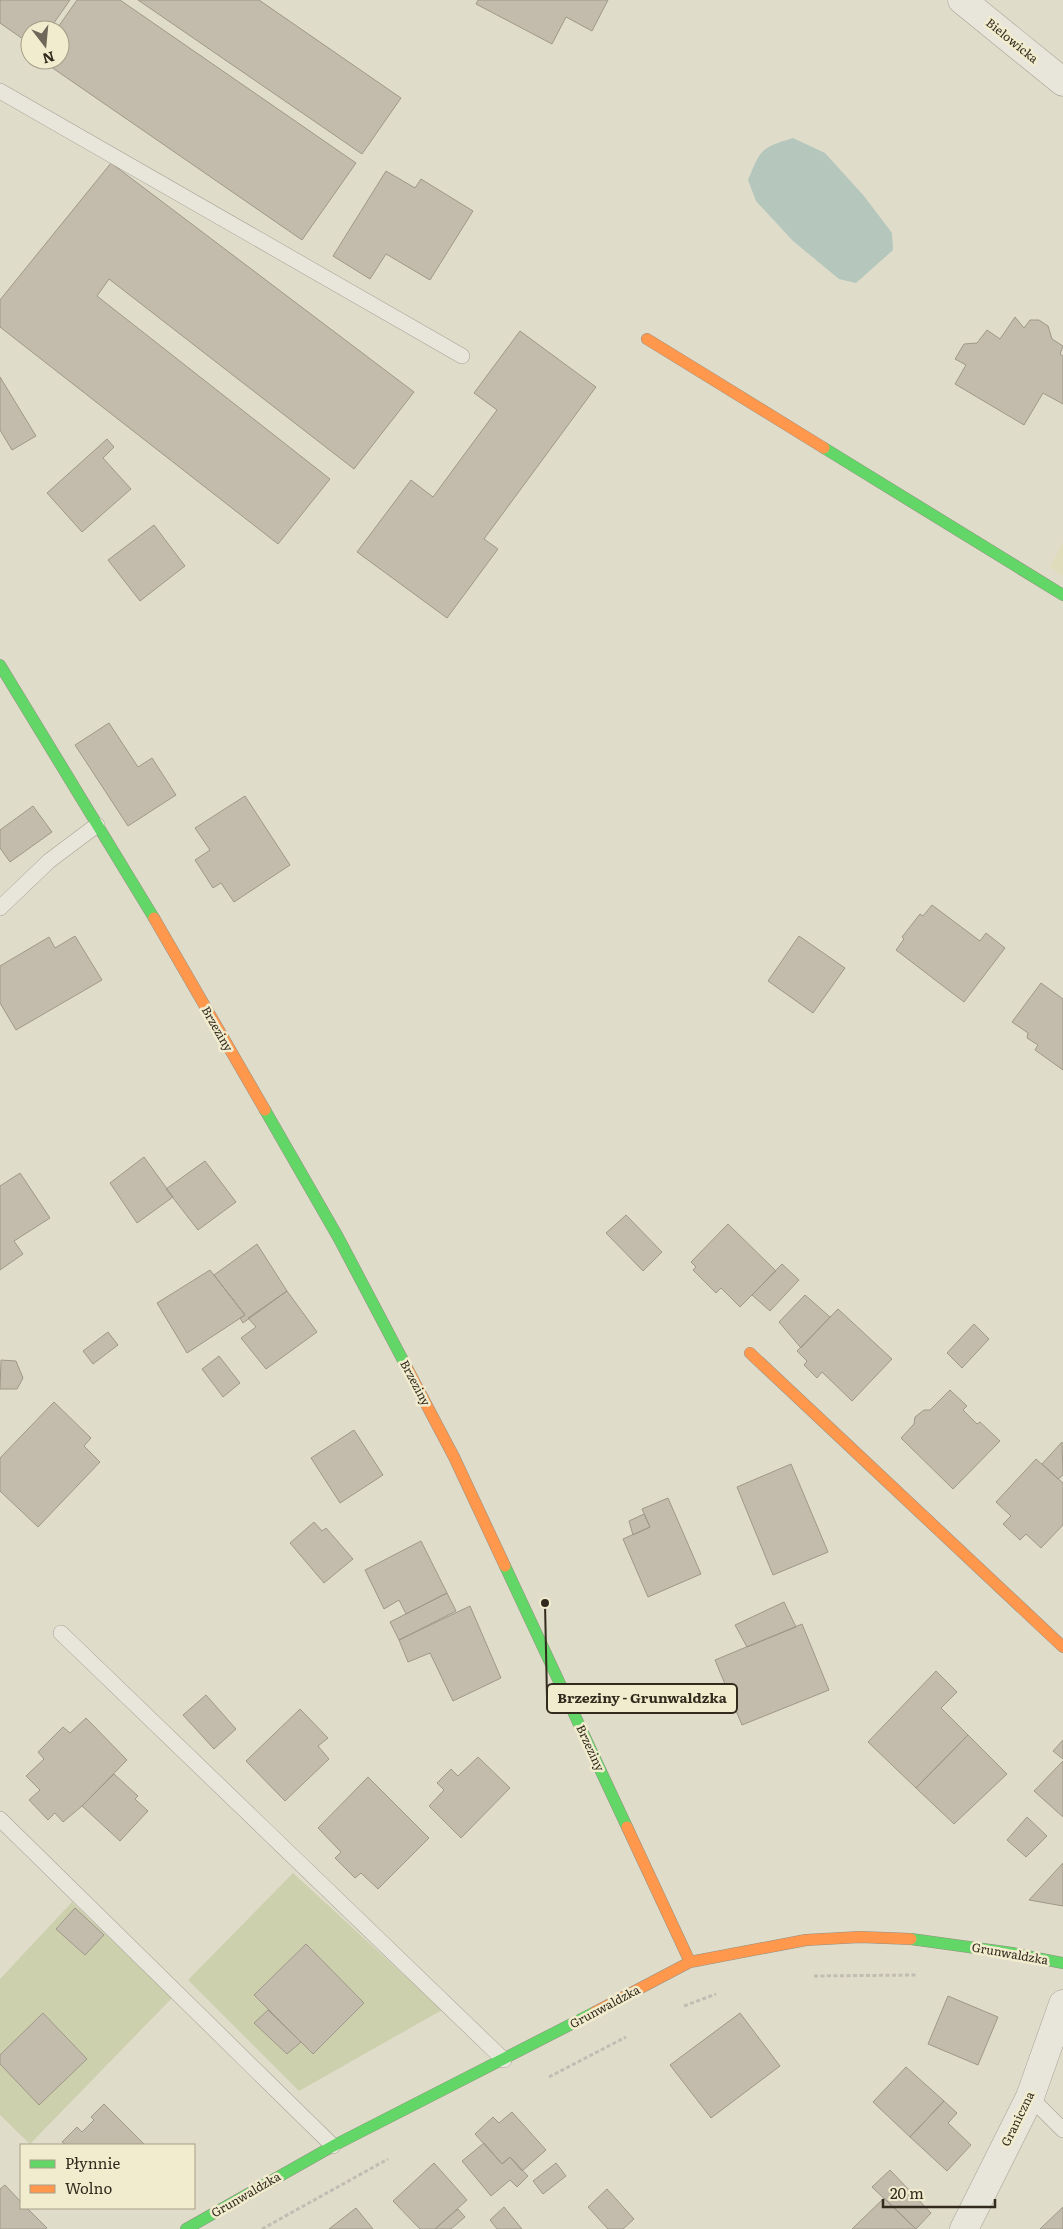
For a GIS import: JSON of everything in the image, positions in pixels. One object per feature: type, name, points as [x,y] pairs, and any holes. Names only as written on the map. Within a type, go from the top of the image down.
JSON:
[{"type":"street","name":"Bielowicka","points":[[962,0],[1063,82]]},
{"type":"street","points":[[647,340],[1063,595]]},
{"type":"street","name":"Brzeziny","points":[[0,665],[144,902],[338,1237],[454,1457],[690,1962]]},
{"type":"street","points":[[750,1352],[1063,1647]]},
{"type":"street","name":"Grunwaldzka","points":[[186,2229],[244,2194],[333,2146],[504,2060],[690,1962],[806,1940],[860,1937],[916,1939],[1012,1953],[1063,1963]]},
{"type":"street","name":"Graniczna","points":[[964,2229],[1030,2097],[1063,2004]]},
{"type":"lane","points":[[0,90],[462,356]]},
{"type":"lane","points":[[0,908],[49,861],[97,825]]},
{"type":"lane","points":[[61,1633],[504,2060]]},
{"type":"lane","points":[[0,1819],[333,2146]]},
{"type":"lane","points":[[1030,2097],[1063,2130]]},
{"type":"path","points":[[812,1976],[921,1975]]},
{"type":"path","points":[[676,2009],[720,1992]]},
{"type":"path","points":[[544,2080],[628,2036]]},
{"type":"path","points":[[262,2229],[394,2156]]},
{"type":"shaded area","points":[[793,138],[825,153],[864,196],[892,233],[893,250],[856,283],[839,279],[793,241],[756,201],[748,180],[759,156],[774,144]]},
{"type":"shaded area","points":[[1063,542],[1063,576],[1050,567]]},
{"type":"green space","points":[[293,1873],[442,2010],[299,2091],[188,1980]]},
{"type":"green space","points":[[72,1902],[172,1998],[30,2144],[0,2115],[0,1979]]},
{"type":"building","points":[[0,0],[70,0],[56,20],[20,20],[20,37],[0,23]]},
{"type":"building","points":[[77,0],[120,0],[356,163],[302,240],[56,70],[70,70],[70,20],[63,20]]},
{"type":"building","points":[[138,0],[259,0],[401,98],[362,154]]},
{"type":"building","points":[[478,0],[608,0],[592,31],[566,17],[552,44],[476,4]]},
{"type":"building","points":[[111,163],[414,392],[354,469],[109,279],[97,296],[330,479],[278,544],[0,327],[0,300]]},
{"type":"building","points":[[386,171],[415,188],[421,179],[473,211],[430,280],[386,254],[370,279],[333,256]]},
{"type":"building","points":[[1015,317],[1024,328],[1030,320],[1039,320],[1048,326],[1052,339],[1063,346],[1060,354],[1063,356],[1063,404],[1043,393],[1024,425],[955,384],[966,365],[955,359],[964,344],[977,343],[987,330],[1000,339]]},
{"type":"building","points":[[520,331],[596,387],[484,539],[498,549],[447,618],[357,552],[411,480],[433,497],[497,410],[474,393]]},
{"type":"building","points":[[0,377],[36,436],[12,450],[0,430]]},
{"type":"building","points":[[107,439],[114,447],[103,458],[131,489],[82,532],[47,493]]},
{"type":"building","points":[[154,525],[185,566],[140,601],[108,560]]},
{"type":"building","points":[[109,723],[138,767],[152,758],[176,795],[128,826],[75,745]]},
{"type":"building","points":[[245,796],[290,865],[234,902],[221,883],[213,888],[195,860],[210,850],[195,828]]},
{"type":"building","points":[[33,806],[52,832],[10,862],[0,848],[0,830]]},
{"type":"building","points":[[932,905],[980,941],[986,933],[1005,948],[964,1002],[896,950],[904,939],[902,937],[920,914],[923,916]]},
{"type":"building","points":[[75,936],[102,980],[16,1030],[0,1003],[0,966],[49,937],[55,948]]},
{"type":"building","points":[[799,936],[845,968],[813,1013],[768,981]]},
{"type":"building","points":[[1041,983],[1063,999],[1063,1070],[1035,1050],[1038,1045],[1027,1038],[1028,1033],[1012,1022]]},
{"type":"building","points":[[144,1157],[173,1197],[137,1223],[110,1183]]},
{"type":"building","points":[[205,1161],[236,1202],[198,1230],[166,1189]]},
{"type":"building","points":[[20,1173],[50,1218],[14,1241],[23,1254],[0,1270],[0,1186]]},
{"type":"building","points":[[626,1215],[662,1252],[643,1271],[606,1233]]},
{"type":"building","points":[[728,1224],[776,1271],[740,1307],[721,1288],[716,1293],[693,1270],[696,1267],[691,1262]]},
{"type":"building","points":[[257,1244],[287,1291],[243,1323],[240,1318],[245,1315],[214,1275]]},
{"type":"building","points":[[782,1264],[799,1280],[770,1311],[752,1295]]},
{"type":"building","points":[[210,1270],[245,1315],[187,1353],[157,1303]]},
{"type":"building","points":[[287,1291],[317,1332],[266,1369],[241,1338],[256,1327],[248,1318]]},
{"type":"building","points":[[805,1295],[830,1317],[801,1348],[779,1322]]},
{"type":"building","points":[[838,1309],[892,1359],[852,1401],[822,1372],[817,1378],[804,1365],[807,1361],[797,1351]]},
{"type":"building","points":[[974,1324],[989,1339],[962,1368],[947,1353]]},
{"type":"building","points":[[108,1332],[118,1345],[93,1364],[83,1351]]},
{"type":"building","points":[[219,1356],[240,1383],[223,1397],[202,1369]]},
{"type":"building","points":[[1,1360],[16,1361],[23,1378],[17,1389],[0,1389]]},
{"type":"building","points":[[950,1390],[967,1406],[963,1410],[977,1424],[980,1422],[1000,1441],[953,1489],[901,1438],[914,1424],[915,1417],[924,1410],[930,1410]]},
{"type":"building","points":[[54,1402],[91,1438],[84,1446],[100,1462],[38,1527],[0,1491],[0,1458]]},
{"type":"building","points":[[354,1430],[383,1475],[340,1503],[311,1458]]},
{"type":"building","points":[[1062,1442],[1063,1475],[1058,1479],[1042,1464]]},
{"type":"building","points":[[1036,1459],[1063,1483],[1063,1525],[1041,1548],[1026,1534],[1020,1540],[1003,1524],[1011,1516],[996,1502]]},
{"type":"building","points":[[791,1464],[828,1552],[773,1575],[737,1487]]},
{"type":"building","points":[[668,1498],[701,1574],[648,1597],[623,1539],[650,1527],[642,1509]]},
{"type":"building","points":[[644,1514],[650,1527],[633,1535],[629,1521]]},
{"type":"building","points":[[314,1522],[322,1531],[326,1528],[353,1559],[324,1583],[290,1543]]},
{"type":"building","points":[[421,1541],[447,1593],[406,1614],[399,1600],[384,1609],[365,1570]]},
{"type":"building","points":[[447,1593],[456,1611],[399,1640],[390,1622]]},
{"type":"building","points":[[784,1602],[796,1627],[747,1647],[735,1625]]},
{"type":"building","points":[[470,1606],[501,1678],[453,1701],[430,1653],[408,1662],[399,1640]]},
{"type":"building","points":[[802,1624],[829,1690],[742,1725],[715,1660]]},
{"type":"building","points":[[936,1671],[957,1692],[941,1708],[968,1735],[916,1788],[868,1742]]},
{"type":"building","points":[[206,1695],[236,1729],[214,1749],[183,1715]]},
{"type":"building","points":[[300,1709],[328,1738],[318,1746],[329,1759],[285,1801],[246,1761]]},
{"type":"building","points":[[86,1718],[127,1760],[82,1806],[63,1822],[55,1813],[48,1820],[29,1800],[40,1790],[26,1776],[44,1759],[38,1752],[63,1727],[70,1733]]},
{"type":"building","points":[[968,1735],[1007,1774],[954,1824],[916,1788]]},
{"type":"building","points":[[1063,1740],[1063,1759],[1053,1751]]},
{"type":"building","points":[[478,1757],[510,1788],[461,1838],[429,1806],[444,1790],[437,1783],[451,1769],[458,1776]]},
{"type":"building","points":[[1063,1761],[1063,1817],[1034,1791]]},
{"type":"building","points":[[114,1774],[138,1796],[135,1799],[148,1811],[120,1841],[82,1806]]},
{"type":"building","points":[[368,1777],[429,1838],[378,1889],[361,1873],[355,1878],[335,1858],[341,1852],[318,1828]]},
{"type":"building","points":[[1027,1817],[1047,1836],[1026,1857],[1007,1840]]},
{"type":"building","points":[[1063,1863],[1063,1906],[1029,1900]]},
{"type":"building","points":[[75,1908],[104,1935],[85,1955],[56,1929]]},
{"type":"building","points":[[306,1944],[364,2003],[313,2054],[254,1995]]},
{"type":"building","points":[[948,1996],[998,2017],[978,2065],[928,2044]]},
{"type":"building","points":[[268,2010],[301,2042],[287,2054],[254,2023]]},
{"type":"building","points":[[43,2013],[87,2059],[39,2105],[0,2064],[0,2055]]},
{"type":"building","points":[[740,2013],[780,2066],[711,2118],[670,2065]]},
{"type":"building","points":[[906,2067],[944,2101],[910,2137],[873,2102]]},
{"type":"building","points":[[944,2101],[957,2113],[948,2123],[971,2145],[947,2171],[910,2137]]},
{"type":"building","points":[[104,2104],[144,2144],[65,2144],[62,2142],[77,2127],[82,2132],[94,2120],[91,2117]]},
{"type":"building","points":[[512,2112],[546,2150],[522,2171],[510,2157],[502,2164],[475,2134],[493,2117],[499,2123]]},
{"type":"building","points":[[484,2143],[502,2164],[510,2157],[528,2176],[517,2187],[510,2180],[491,2196],[462,2161]]},
{"type":"building","points":[[434,2163],[467,2200],[435,2229],[420,2229],[393,2201]]},
{"type":"building","points":[[556,2163],[566,2176],[543,2194],[533,2181]]},
{"type":"building","points":[[890,2170],[931,2213],[916,2229],[872,2187]]},
{"type":"building","points":[[5,2185],[20,2201],[20,2209],[28,2209],[47,2228],[0,2229],[0,2189]]},
{"type":"building","points":[[607,2189],[634,2219],[623,2229],[608,2229],[588,2207]]},
{"type":"building","points":[[884,2198],[916,2229],[852,2229]]},
{"type":"building","points":[[504,2207],[522,2229],[497,2229],[490,2220]]},
{"type":"building","points":[[1063,2207],[1063,2229],[1040,2229]]},
{"type":"building","points":[[356,2208],[373,2229],[329,2229]]},
{"type":"building","points":[[458,2209],[465,2217],[451,2229],[435,2229]]},
{"type":"traffic: fast","points":[[824,448],[1063,595]]},
{"type":"traffic: fast","points":[[0,665],[154,918]]},
{"type":"traffic: fast","points":[[265,1110],[338,1237],[406,1366]]},
{"type":"traffic: fast","points":[[505,1566],[627,1827]]},
{"type":"traffic: fast","points":[[911,1939],[1012,1953],[1063,1963]]},
{"type":"traffic: fast","points":[[186,2229],[333,2146],[595,2012]]},
{"type":"traffic: slow","points":[[647,339],[824,448]]},
{"type":"traffic: slow","points":[[154,918],[265,1110]]},
{"type":"traffic: slow","points":[[750,1353],[1063,1647]]},
{"type":"traffic: slow","points":[[406,1366],[454,1457],[505,1566]]},
{"type":"traffic: slow","points":[[627,1827],[690,1962]]},
{"type":"traffic: slow","points":[[595,2012],[690,1962],[806,1940],[860,1937],[911,1939]]},
{"type":"place","name":"Brzeziny - Grunwaldzka","points":[[545,1603]]}]
